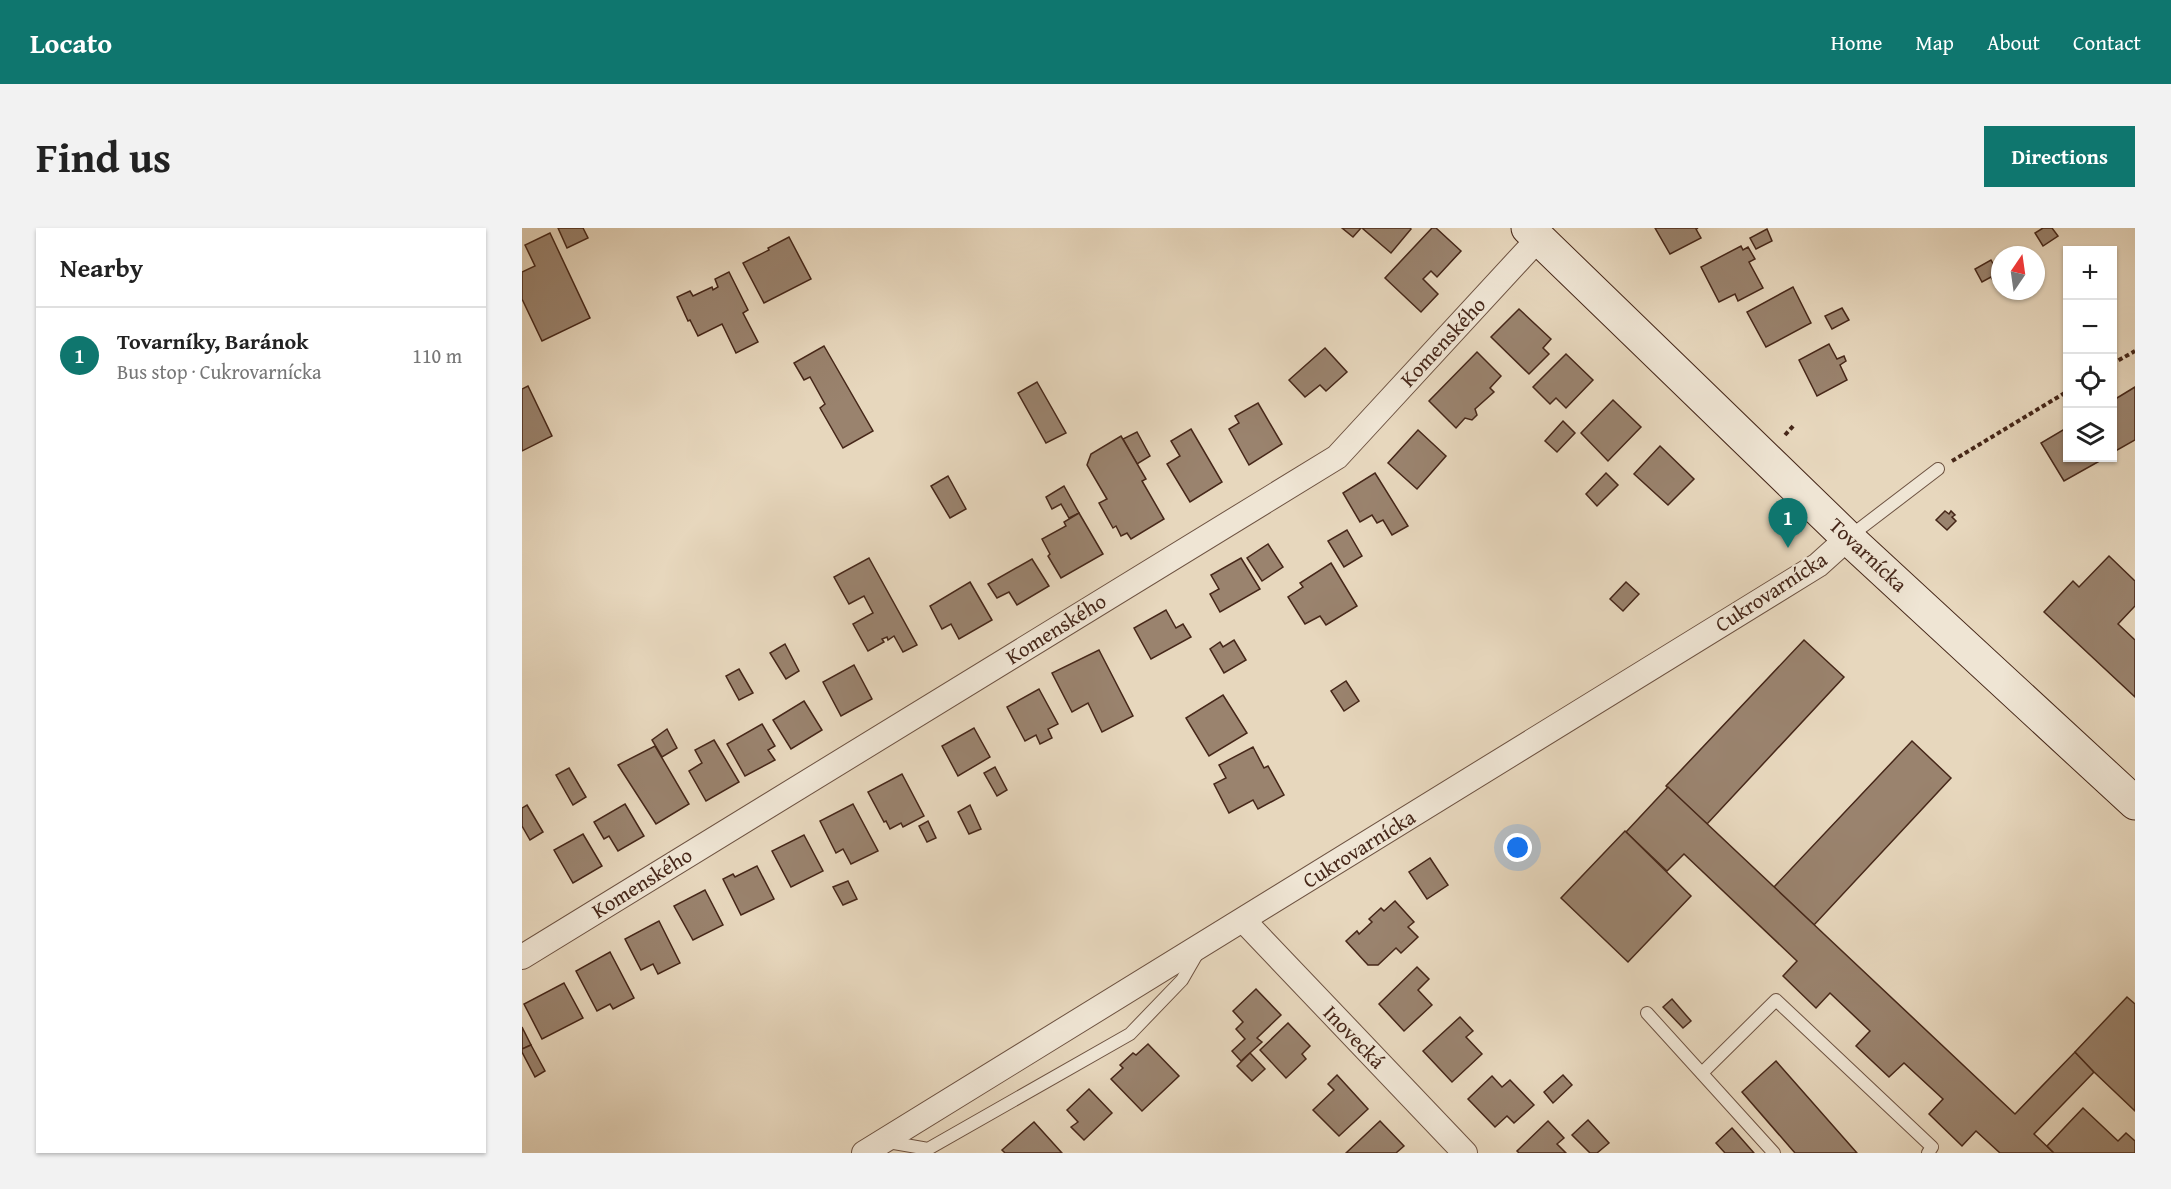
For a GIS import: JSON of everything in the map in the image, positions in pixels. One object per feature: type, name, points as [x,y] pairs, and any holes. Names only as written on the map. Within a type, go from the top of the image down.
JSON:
[{"type":"main road","name":"Tovarnícka","points":[[1533,233],[1848,538],[2135,803]]},
{"type":"street","name":"Komenského","points":[[522,957],[1337,457],[1533,233]]},
{"type":"street","name":"Cukrovarnícka","points":[[874,1147],[1818,565],[1848,538]]},
{"type":"street","name":"Inovecká","points":[[1244,921],[1465,1153]]},
{"type":"lane","points":[[1848,538],[1938,469]]},
{"type":"lane","points":[[874,1147],[928,1149],[1130,1034],[1182,980],[1202,946]]},
{"type":"lane","points":[[1702,1072],[1776,1000],[1932,1147],[1928,1153]]},
{"type":"lane","points":[[1647,1014],[1774,1153]]},
{"type":"path","points":[[2117,361],[2135,351]]},
{"type":"path","points":[[1938,469],[2063,393]]},
{"type":"path","points":[[1785,435],[1795,424]]},
{"type":"building","points":[[558,228],[583,228],[588,238],[567,248]]},
{"type":"building","points":[[1342,228],[1361,228],[1353,237]]},
{"type":"building","points":[[1362,228],[1410,228],[1411,229],[1391,253]]},
{"type":"building","points":[[1432,228],[1436,228],[1461,251],[1437,277],[1431,271],[1423,279],[1438,294],[1421,312],[1385,278]]},
{"type":"building","points":[[1655,228],[1698,228],[1696,229],[1701,238],[1670,254]]},
{"type":"building","points":[[2043,228],[2052,228],[2058,236],[2043,246],[2035,233]]},
{"type":"building","points":[[1767,229],[1772,241],[1756,249],[1750,238]]},
{"type":"building","points":[[550,233],[590,318],[542,341],[522,299],[522,272],[535,266],[525,245]]},
{"type":"building","points":[[789,237],[811,279],[764,303],[743,263]]},
{"type":"building","points":[[1741,246],[1743,250],[1748,247],[1755,259],[1749,262],[1763,288],[1738,301],[1735,294],[1719,302],[1701,267]]},
{"type":"building","points":[[1991,260],[1991,277],[1982,282],[1975,269]]},
{"type":"building","points":[[729,272],[748,310],[743,313],[758,342],[736,353],[722,324],[698,336],[677,297],[690,291],[693,296],[712,287],[713,290],[718,287],[715,279]]},
{"type":"building","points":[[1793,287],[1811,323],[1766,347],[1747,312]]},
{"type":"building","points":[[1842,308],[1849,320],[1832,329],[1825,316]]},
{"type":"building","points":[[1519,309],[1551,339],[1543,348],[1549,354],[1529,374],[1491,337]]},
{"type":"building","points":[[1829,344],[1837,359],[1844,356],[1846,361],[1840,365],[1847,380],[1817,396],[1799,360]]},
{"type":"building","points":[[824,346],[873,431],[843,448],[820,408],[825,404],[810,377],[804,380],[794,363]]},
{"type":"building","points":[[1325,348],[1347,372],[1326,391],[1320,385],[1305,397],[1289,380]]},
{"type":"building","points":[[1477,352],[1501,376],[1490,388],[1494,392],[1475,409],[1477,415],[1472,420],[1465,418],[1456,428],[1429,401]]},
{"type":"building","points":[[1566,354],[1593,380],[1566,408],[1556,398],[1550,404],[1533,387]]},
{"type":"building","points":[[1037,382],[1066,433],[1046,443],[1018,393]]},
{"type":"building","points":[[528,386],[552,436],[522,451],[522,389]]},
{"type":"building","points":[[2135,387],[2135,440],[2117,450],[2117,408],[2117,398]]},
{"type":"building","points":[[1613,400],[1641,427],[1608,461],[1581,433]]},
{"type":"building","points":[[1258,403],[1282,444],[1249,465],[1229,429],[1239,423],[1235,416]]},
{"type":"building","points":[[1563,421],[1575,433],[1557,452],[1545,441]]},
{"type":"building","points":[[1191,429],[1222,482],[1190,502],[1167,464],[1180,456],[1171,441]]},
{"type":"building","points":[[1418,430],[1446,456],[1417,489],[1388,463]]},
{"type":"building","points":[[2063,430],[2063,462],[2098,462],[2064,481],[2041,443]]},
{"type":"building","points":[[1137,432],[1150,456],[1137,464],[1123,439]]},
{"type":"building","points":[[1121,436],[1146,479],[1142,481],[1164,519],[1131,539],[1127,533],[1121,536],[1116,526],[1113,528],[1099,503],[1107,499],[1087,465],[1091,454]]},
{"type":"building","points":[[1660,446],[1694,479],[1668,505],[1634,474]]},
{"type":"building","points":[[1375,473],[1408,526],[1392,535],[1383,520],[1377,523],[1372,515],[1360,522],[1343,493]]},
{"type":"building","points":[[1606,473],[1618,485],[1597,506],[1586,494]]},
{"type":"building","points":[[948,476],[966,509],[950,518],[931,486]]},
{"type":"building","points":[[1064,486],[1079,513],[1069,518],[1061,504],[1052,509],[1046,497]]},
{"type":"building","points":[[1945,511],[1949,514],[1951,511],[1956,521],[1947,530],[1936,520]]},
{"type":"building","points":[[1079,513],[1103,554],[1061,578],[1048,556],[1050,554],[1042,539],[1066,526],[1064,522]]},
{"type":"building","points":[[1347,530],[1362,556],[1344,567],[1328,541]]},
{"type":"building","points":[[1268,544],[1283,567],[1262,581],[1247,558]]},
{"type":"building","points":[[2109,556],[2135,581],[2135,606],[2118,624],[2135,640],[2135,697],[2044,612],[2073,581],[2079,587]]},
{"type":"building","points":[[869,558],[917,645],[903,652],[894,636],[888,640],[887,637],[882,639],[884,642],[868,651],[853,624],[873,613],[864,596],[849,604],[834,577]]},
{"type":"building","points":[[1241,558],[1260,589],[1220,612],[1210,594],[1219,589],[1211,575]]},
{"type":"building","points":[[1032,559],[1049,586],[1017,605],[1009,592],[997,598],[988,584]]},
{"type":"building","points":[[1331,563],[1357,606],[1326,625],[1320,616],[1305,624],[1288,597],[1303,587],[1300,583]]},
{"type":"building","points":[[970,582],[992,620],[959,639],[951,624],[942,629],[930,606]]},
{"type":"building","points":[[1626,582],[1639,594],[1623,611],[1610,599]]},
{"type":"building","points":[[1166,610],[1176,628],[1183,624],[1191,637],[1151,659],[1134,628]]},
{"type":"building","points":[[1234,640],[1246,660],[1224,673],[1210,649],[1220,642],[1223,647]]},
{"type":"building","points":[[1804,640],[1844,677],[1707,824],[1666,786]]},
{"type":"building","points":[[785,644],[799,671],[786,679],[770,653]]},
{"type":"building","points":[[1099,650],[1133,716],[1102,732],[1088,703],[1072,712],[1052,673]]},
{"type":"building","points":[[854,665],[872,699],[841,716],[823,682]]},
{"type":"building","points":[[739,669],[753,693],[739,700],[726,676]]},
{"type":"building","points":[[1346,681],[1359,701],[1344,711],[1331,691]]},
{"type":"building","points":[[1039,689],[1058,724],[1048,729],[1052,738],[1040,744],[1036,735],[1025,741],[1007,707]]},
{"type":"building","points":[[1223,695],[1247,733],[1209,756],[1186,718]]},
{"type":"building","points":[[804,701],[822,730],[791,749],[773,720]]},
{"type":"building","points":[[762,724],[775,746],[768,750],[775,760],[745,776],[727,744]]},
{"type":"building","points":[[974,728],[990,757],[958,776],[942,746]]},
{"type":"building","points":[[667,729],[677,748],[662,757],[652,740]]},
{"type":"building","points":[[714,740],[739,782],[706,801],[689,771],[702,763],[695,750]]},
{"type":"building","points":[[1912,741],[1951,778],[1814,925],[1774,887]]},
{"type":"building","points":[[655,746],[689,804],[656,824],[618,765]]},
{"type":"building","points":[[1253,747],[1264,768],[1268,766],[1284,795],[1258,809],[1253,800],[1229,813],[1214,784],[1226,778],[1219,765]]},
{"type":"building","points":[[995,767],[1007,790],[997,796],[984,773]]},
{"type":"building","points":[[569,768],[586,797],[573,805],[556,775]]},
{"type":"building","points":[[902,774],[924,816],[903,827],[901,823],[890,829],[868,792]]},
{"type":"building","points":[[1668,787],[2015,1114],[2075,1052],[2094,1072],[2034,1134],[2054,1153],[2000,1153],[1976,1131],[1962,1146],[1929,1114],[1943,1099],[1904,1063],[1889,1077],[1856,1046],[1870,1031],[1830,993],[1816,1008],[1783,976],[1797,961],[1684,854],[1667,871],[1626,832]]},
{"type":"building","points":[[625,804],[644,836],[618,851],[609,836],[604,839],[594,822]]},
{"type":"building","points":[[853,804],[878,851],[851,864],[843,849],[836,853],[820,821]]},
{"type":"building","points":[[527,805],[543,832],[530,840],[522,826],[522,808]]},
{"type":"building","points":[[970,805],[981,829],[969,834],[958,812]]},
{"type":"building","points":[[928,821],[936,838],[927,842],[919,826]]},
{"type":"building","points":[[1625,831],[1691,896],[1628,962],[1561,898]]},
{"type":"building","points":[[583,834],[602,866],[573,883],[554,850]]},
{"type":"building","points":[[804,835],[823,871],[791,887],[772,851]]},
{"type":"building","points":[[1430,858],[1448,885],[1427,899],[1409,872]]},
{"type":"building","points":[[757,866],[774,899],[741,915],[723,879],[733,874],[735,877]]},
{"type":"building","points":[[848,881],[857,899],[843,905],[833,887]]},
{"type":"building","points":[[705,890],[723,925],[693,940],[674,906]]},
{"type":"building","points":[[1395,901],[1414,922],[1408,927],[1418,937],[1401,953],[1396,948],[1378,965],[1368,965],[1346,941],[1357,931],[1359,934],[1372,922],[1369,919],[1381,908],[1384,911]]},
{"type":"building","points":[[659,921],[680,963],[658,974],[653,964],[641,970],[625,939]]},
{"type":"building","points":[[610,952],[634,998],[613,1009],[610,1004],[597,1011],[576,971]]},
{"type":"building","points":[[1417,967],[1429,979],[1418,990],[1432,1005],[1404,1031],[1379,1004]]},
{"type":"building","points":[[564,983],[583,1018],[542,1039],[524,1004]]},
{"type":"building","points":[[1256,989],[1281,1015],[1257,1038],[1262,1042],[1241,1061],[1232,1051],[1245,1039],[1236,1029],[1243,1022],[1233,1011]]},
{"type":"building","points":[[2127,997],[2135,1004],[2135,1111],[2075,1052]]},
{"type":"building","points":[[1672,999],[1691,1021],[1683,1028],[1663,1007]]},
{"type":"building","points":[[1460,1017],[1473,1031],[1466,1037],[1482,1054],[1452,1082],[1423,1051]]},
{"type":"building","points":[[1288,1023],[1310,1046],[1302,1054],[1306,1059],[1286,1078],[1260,1050]]},
{"type":"building","points":[[522,1027],[531,1045],[522,1049]]},
{"type":"building","points":[[1148,1044],[1179,1076],[1142,1111],[1111,1079],[1123,1068],[1120,1065],[1133,1053],[1136,1055]]},
{"type":"building","points":[[531,1045],[545,1071],[535,1077],[522,1052],[522,1049]]},
{"type":"building","points":[[1250,1053],[1265,1069],[1252,1081],[1237,1066]]},
{"type":"building","points":[[1776,1061],[1857,1153],[1795,1153],[1742,1092]]},
{"type":"building","points":[[1337,1075],[1368,1109],[1339,1136],[1313,1110],[1334,1090],[1328,1084]]},
{"type":"building","points":[[1563,1075],[1572,1085],[1553,1103],[1544,1092]]},
{"type":"building","points":[[1492,1076],[1502,1087],[1510,1080],[1534,1105],[1514,1123],[1507,1116],[1495,1127],[1468,1099]]},
{"type":"building","points":[[1089,1089],[1112,1113],[1084,1140],[1071,1127],[1078,1122],[1067,1110]]},
{"type":"building","points":[[2083,1108],[2118,1141],[2126,1133],[2135,1141],[2135,1153],[2054,1153],[2047,1146]]},
{"type":"building","points":[[1588,1120],[1609,1143],[1597,1153],[1590,1153],[1572,1135]]},
{"type":"building","points":[[1380,1121],[1404,1146],[1396,1153],[1346,1153]]},
{"type":"building","points":[[1548,1121],[1564,1138],[1557,1144],[1566,1153],[1519,1153],[1517,1151]]},
{"type":"building","points":[[1034,1122],[1062,1153],[1005,1153],[1002,1150]]},
{"type":"building","points":[[1732,1128],[1754,1153],[1725,1153],[1716,1143]]},
{"type":"place","name":"Tovarníky, Baránok","points":[[1788,548]]}]
